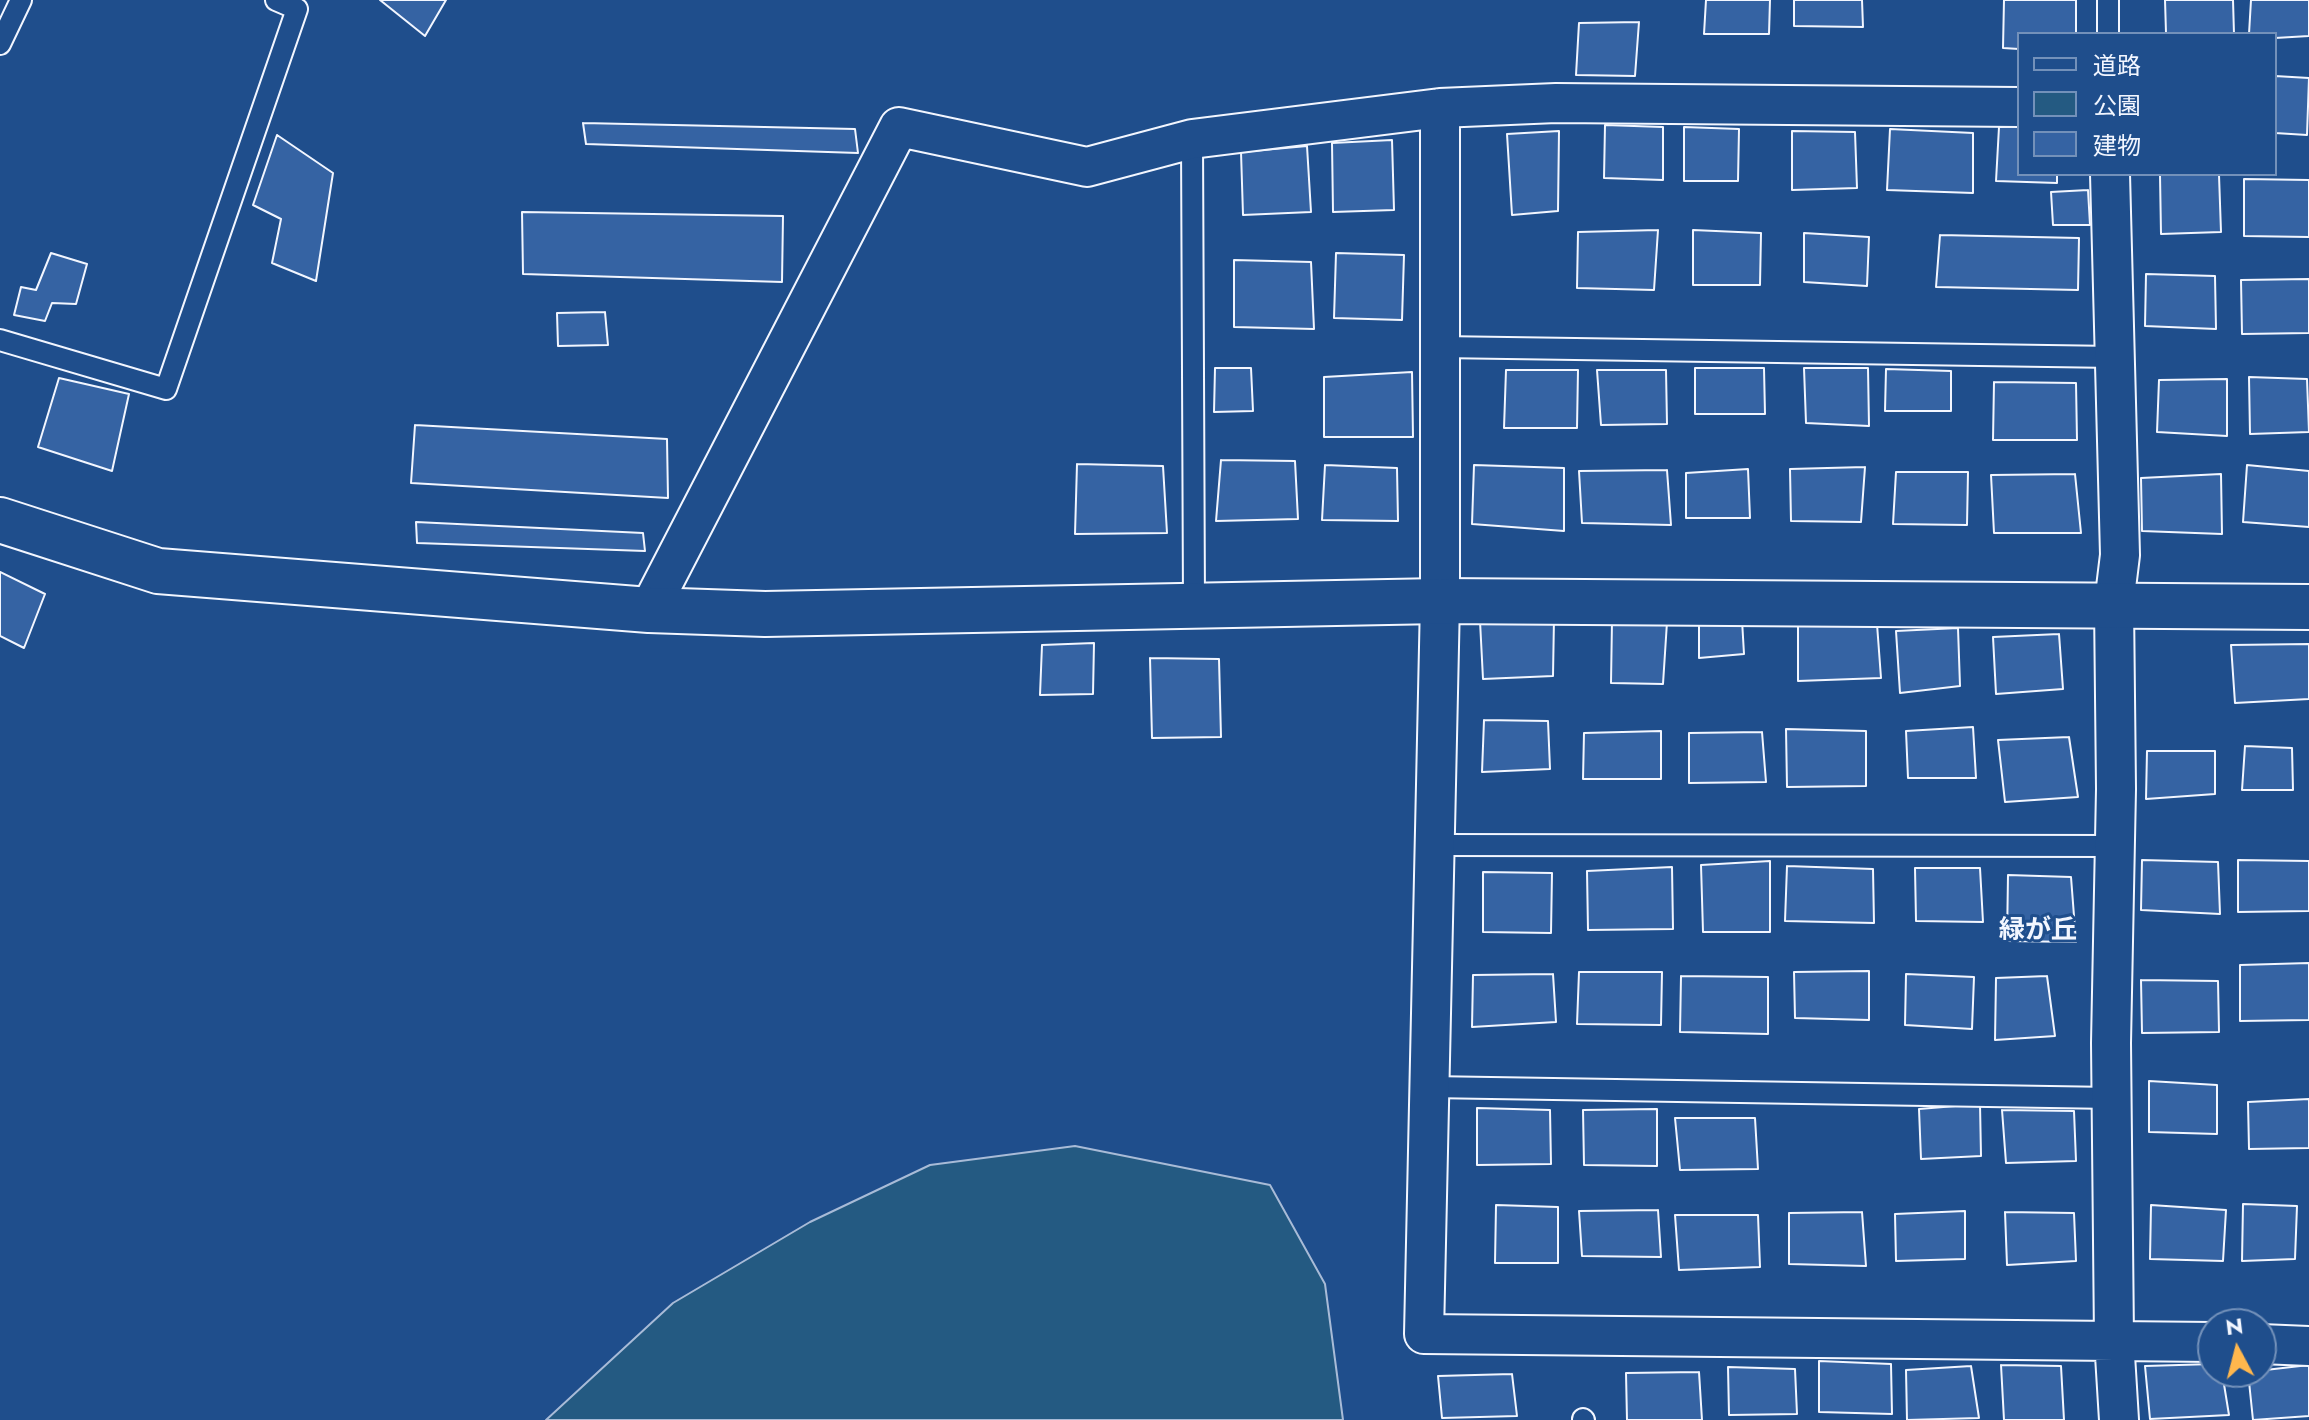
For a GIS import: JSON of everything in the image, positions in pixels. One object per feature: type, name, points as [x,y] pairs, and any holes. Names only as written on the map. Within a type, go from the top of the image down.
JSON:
[{"type":"street","points":[[649,610],[899,127],[1087,167],[1192,139],[1440,108],[1556,103],[2017,107]]},
{"type":"street","points":[[1440,108],[1440,601],[1424,1334],[2197,1342]]},
{"type":"street","points":[[2110,176],[2120,555],[2114,604],[2112,1098],[2114,1339],[2119,1420]]},
{"type":"street","points":[[3,525],[158,571],[649,610],[765,614],[1440,601],[2309,607]]},
{"type":"street","points":[[2277,1345],[2309,1346]]},
{"type":"lane","points":[[0,44],[21,0]]},
{"type":"lane","points":[[0,340],[166,389],[297,9],[276,0]]},
{"type":"lane","points":[[2108,0],[2108,32]]},
{"type":"lane","points":[[1192,139],[1194,605]]},
{"type":"lane","points":[[1440,347],[2115,357]]},
{"type":"lane","points":[[1434,845],[2115,846]]},
{"type":"lane","points":[[1429,1087],[2112,1098]]},
{"type":"green space","points":[[1075,1146],[1270,1185],[1325,1284],[1343,1420],[546,1420],[673,1303],[810,1222],[930,1165]]},
{"type":"building","points":[[380,0],[446,0],[425,36]]},
{"type":"building","points":[[1706,0],[1770,0],[1769,34],[1704,34]]},
{"type":"building","points":[[1794,0],[1862,0],[1863,27],[1794,26]]},
{"type":"building","points":[[2004,0],[2076,0],[2076,32],[2017,32],[2017,49],[2003,48]]},
{"type":"building","points":[[2165,0],[2233,0],[2234,32],[2166,32]]},
{"type":"building","points":[[2251,0],[2309,0],[2309,36],[2277,38],[2277,32],[2249,32]]},
{"type":"building","points":[[1639,22],[1635,76],[1576,75],[1579,23]]},
{"type":"building","points":[[2277,76],[2309,78],[2307,135],[2277,133]]},
{"type":"building","points":[[583,123],[855,129],[858,153],[586,144]]},
{"type":"building","points":[[1605,125],[1663,127],[1663,180],[1604,178]]},
{"type":"building","points":[[2017,126],[2017,176],[2057,176],[2057,183],[1996,181],[1999,127]]},
{"type":"building","points":[[1684,127],[1739,129],[1738,181],[1684,181]]},
{"type":"building","points":[[1890,129],[1973,133],[1973,193],[1887,190]]},
{"type":"building","points":[[1559,131],[1558,211],[1512,215],[1507,134]]},
{"type":"building","points":[[1792,131],[1855,132],[1857,188],[1792,190]]},
{"type":"building","points":[[277,135],[333,173],[316,281],[272,263],[281,219],[253,205]]},
{"type":"building","points":[[1392,140],[1394,210],[1333,212],[1332,143]]},
{"type":"building","points":[[1307,146],[1311,212],[1243,215],[1241,152]]},
{"type":"building","points":[[2160,176],[2219,176],[2221,232],[2161,234]]},
{"type":"building","points":[[2244,179],[2309,180],[2309,237],[2244,236]]},
{"type":"building","points":[[2088,190],[2090,225],[2053,225],[2051,192]]},
{"type":"building","points":[[522,212],[783,216],[782,282],[523,274]]},
{"type":"building","points":[[1658,230],[1654,290],[1577,288],[1578,232]]},
{"type":"building","points":[[1693,230],[1761,233],[1760,285],[1693,285]]},
{"type":"building","points":[[1804,233],[1869,237],[1867,286],[1804,282]]},
{"type":"building","points":[[1940,235],[2079,238],[2078,290],[1936,287]]},
{"type":"building","points":[[51,253],[87,264],[76,304],[52,303],[45,321],[14,315],[21,287],[36,290]]},
{"type":"building","points":[[1336,253],[1404,255],[1402,320],[1334,318]]},
{"type":"building","points":[[1234,260],[1311,262],[1314,329],[1234,327]]},
{"type":"building","points":[[2146,274],[2215,276],[2216,329],[2145,326]]},
{"type":"building","points":[[2309,279],[2309,333],[2242,334],[2241,280]]},
{"type":"building","points":[[605,312],[608,345],[558,346],[557,313]]},
{"type":"building","points":[[1215,368],[1251,368],[1253,411],[1214,412]]},
{"type":"building","points":[[1695,368],[1764,368],[1765,414],[1695,414]]},
{"type":"building","points":[[1804,368],[1868,368],[1869,426],[1806,423]]},
{"type":"building","points":[[1886,369],[1951,371],[1951,411],[1885,411]]},
{"type":"building","points":[[1506,370],[1578,370],[1577,428],[1504,428]]},
{"type":"building","points":[[1597,370],[1666,370],[1667,424],[1601,425]]},
{"type":"building","points":[[1412,372],[1413,437],[1324,437],[1324,377]]},
{"type":"building","points":[[2249,377],[2307,379],[2309,432],[2250,434]]},
{"type":"building","points":[[59,378],[129,394],[112,471],[38,447]]},
{"type":"building","points":[[2227,379],[2227,436],[2157,432],[2159,380]]},
{"type":"building","points":[[1994,382],[2076,383],[2077,440],[1993,440]]},
{"type":"building","points":[[415,425],[667,439],[668,498],[411,483]]},
{"type":"building","points":[[1221,460],[1295,461],[1298,519],[1216,521]]},
{"type":"building","points":[[1077,464],[1163,466],[1167,533],[1075,534]]},
{"type":"building","points":[[1325,465],[1397,468],[1398,521],[1322,520]]},
{"type":"building","points":[[1474,465],[1564,468],[1564,531],[1472,524]]},
{"type":"building","points":[[2247,465],[2309,471],[2309,527],[2243,522]]},
{"type":"building","points":[[1865,467],[1861,522],[1791,521],[1790,469]]},
{"type":"building","points":[[1748,469],[1750,518],[1686,518],[1686,473]]},
{"type":"building","points":[[1667,470],[1671,525],[1582,523],[1579,471]]},
{"type":"building","points":[[1896,472],[1968,472],[1967,525],[1893,524]]},
{"type":"building","points":[[2075,474],[2081,533],[1994,533],[1991,475]]},
{"type":"building","points":[[2221,474],[2222,534],[2142,531],[2141,478]]},
{"type":"building","points":[[416,522],[643,533],[645,551],[417,543]]},
{"type":"building","points":[[0,572],[45,594],[24,648],[0,636]]},
{"type":"building","points":[[1554,618],[1553,676],[1483,679],[1480,621]]},
{"type":"building","points":[[1612,620],[1667,622],[1663,684],[1611,683]]},
{"type":"building","points":[[1742,620],[1744,654],[1699,658],[1699,621]]},
{"type":"building","points":[[1877,624],[1881,678],[1798,681],[1798,626]]},
{"type":"building","points":[[1958,628],[1960,686],[1900,693],[1896,631]]},
{"type":"building","points":[[2059,634],[2063,689],[1996,694],[1993,637]]},
{"type":"building","points":[[1094,643],[1093,694],[1040,695],[1042,645]]},
{"type":"building","points":[[2309,644],[2309,699],[2235,703],[2231,645]]},
{"type":"building","points":[[1150,658],[1219,659],[1221,737],[1152,738]]},
{"type":"building","points":[[1484,720],[1548,721],[1550,769],[1482,772]]},
{"type":"building","points":[[1973,727],[1976,778],[1908,778],[1906,731]]},
{"type":"building","points":[[1786,729],[1866,731],[1866,786],[1787,787]]},
{"type":"building","points":[[1661,731],[1661,779],[1583,779],[1584,733]]},
{"type":"building","points":[[1762,732],[1766,782],[1689,783],[1689,733]]},
{"type":"building","points":[[2069,737],[2078,797],[2005,802],[1998,740]]},
{"type":"building","points":[[2245,746],[2292,748],[2293,790],[2242,790]]},
{"type":"building","points":[[2147,751],[2215,751],[2215,794],[2146,799]]},
{"type":"building","points":[[2142,860],[2218,862],[2220,914],[2141,910]]},
{"type":"building","points":[[2238,860],[2309,861],[2309,911],[2238,912]]},
{"type":"building","points":[[1770,861],[1770,932],[1703,932],[1701,865]]},
{"type":"building","points":[[1787,866],[1873,869],[1874,923],[1785,921]]},
{"type":"building","points":[[1672,867],[1673,929],[1588,930],[1587,871]]},
{"type":"building","points":[[1915,868],[1980,868],[1983,922],[1916,921]]},
{"type":"building","points":[[1483,872],[1552,873],[1551,933],[1483,932]]},
{"type":"building","points":[[2008,875],[2071,877],[2076,942],[2007,941]]},
{"type":"building","points":[[2309,963],[2309,1020],[2240,1021],[2240,965]]},
{"type":"building","points":[[1869,971],[1869,1020],[1795,1018],[1794,972]]},
{"type":"building","points":[[1579,972],[1662,972],[1661,1025],[1577,1024]]},
{"type":"building","points":[[1553,974],[1556,1022],[1472,1027],[1473,975]]},
{"type":"building","points":[[1906,974],[1974,977],[1972,1029],[1905,1025]]},
{"type":"building","points":[[1681,976],[1768,977],[1768,1034],[1680,1032]]},
{"type":"building","points":[[2047,976],[2055,1036],[1995,1040],[1996,978]]},
{"type":"building","points":[[2141,980],[2218,981],[2219,1032],[2142,1033]]},
{"type":"building","points":[[2149,1081],[2217,1085],[2217,1134],[2149,1132]]},
{"type":"building","points":[[2309,1099],[2309,1148],[2249,1149],[2248,1102]]},
{"type":"building","points":[[1980,1104],[1981,1156],[1921,1159],[1919,1109]]},
{"type":"building","points":[[1477,1108],[1550,1110],[1551,1164],[1477,1165]]},
{"type":"building","points":[[1657,1109],[1657,1166],[1584,1165],[1583,1110]]},
{"type":"building","points":[[2002,1110],[2074,1111],[2076,1161],[2006,1163]]},
{"type":"building","points":[[1675,1118],[1755,1118],[1758,1169],[1680,1170]]},
{"type":"building","points":[[2243,1204],[2297,1206],[2295,1259],[2242,1261]]},
{"type":"building","points":[[1496,1205],[1558,1207],[1558,1263],[1495,1263]]},
{"type":"building","points":[[2151,1205],[2226,1210],[2223,1261],[2150,1259]]},
{"type":"building","points":[[1658,1210],[1661,1257],[1582,1256],[1579,1211]]},
{"type":"building","points":[[1965,1211],[1965,1259],[1896,1261],[1895,1214]]},
{"type":"building","points":[[1862,1212],[1866,1266],[1789,1264],[1789,1213]]},
{"type":"building","points":[[2005,1212],[2074,1213],[2076,1261],[2007,1265]]},
{"type":"building","points":[[1675,1215],[1758,1215],[1760,1267],[1679,1270]]},
{"type":"building","points":[[1819,1361],[1891,1364],[1892,1414],[1819,1412]]},
{"type":"building","points":[[2197,1364],[2197,1388],[2225,1388],[2229,1415],[2150,1419],[2145,1366]]},
{"type":"building","points":[[2001,1365],[2061,1366],[2064,1420],[2004,1420]]},
{"type":"building","points":[[2309,1365],[2309,1416],[2253,1420],[2250,1388],[2277,1388],[2277,1369]]},
{"type":"building","points":[[1971,1366],[1979,1418],[1907,1420],[1906,1370]]},
{"type":"building","points":[[1728,1367],[1795,1369],[1797,1414],[1729,1415]]},
{"type":"building","points":[[1699,1372],[1702,1420],[1627,1420],[1626,1373]]},
{"type":"building","points":[[1512,1374],[1517,1416],[1442,1418],[1438,1376]]},
{"type":"district","name":"緑が丘","points":[[2038,932]]}]
